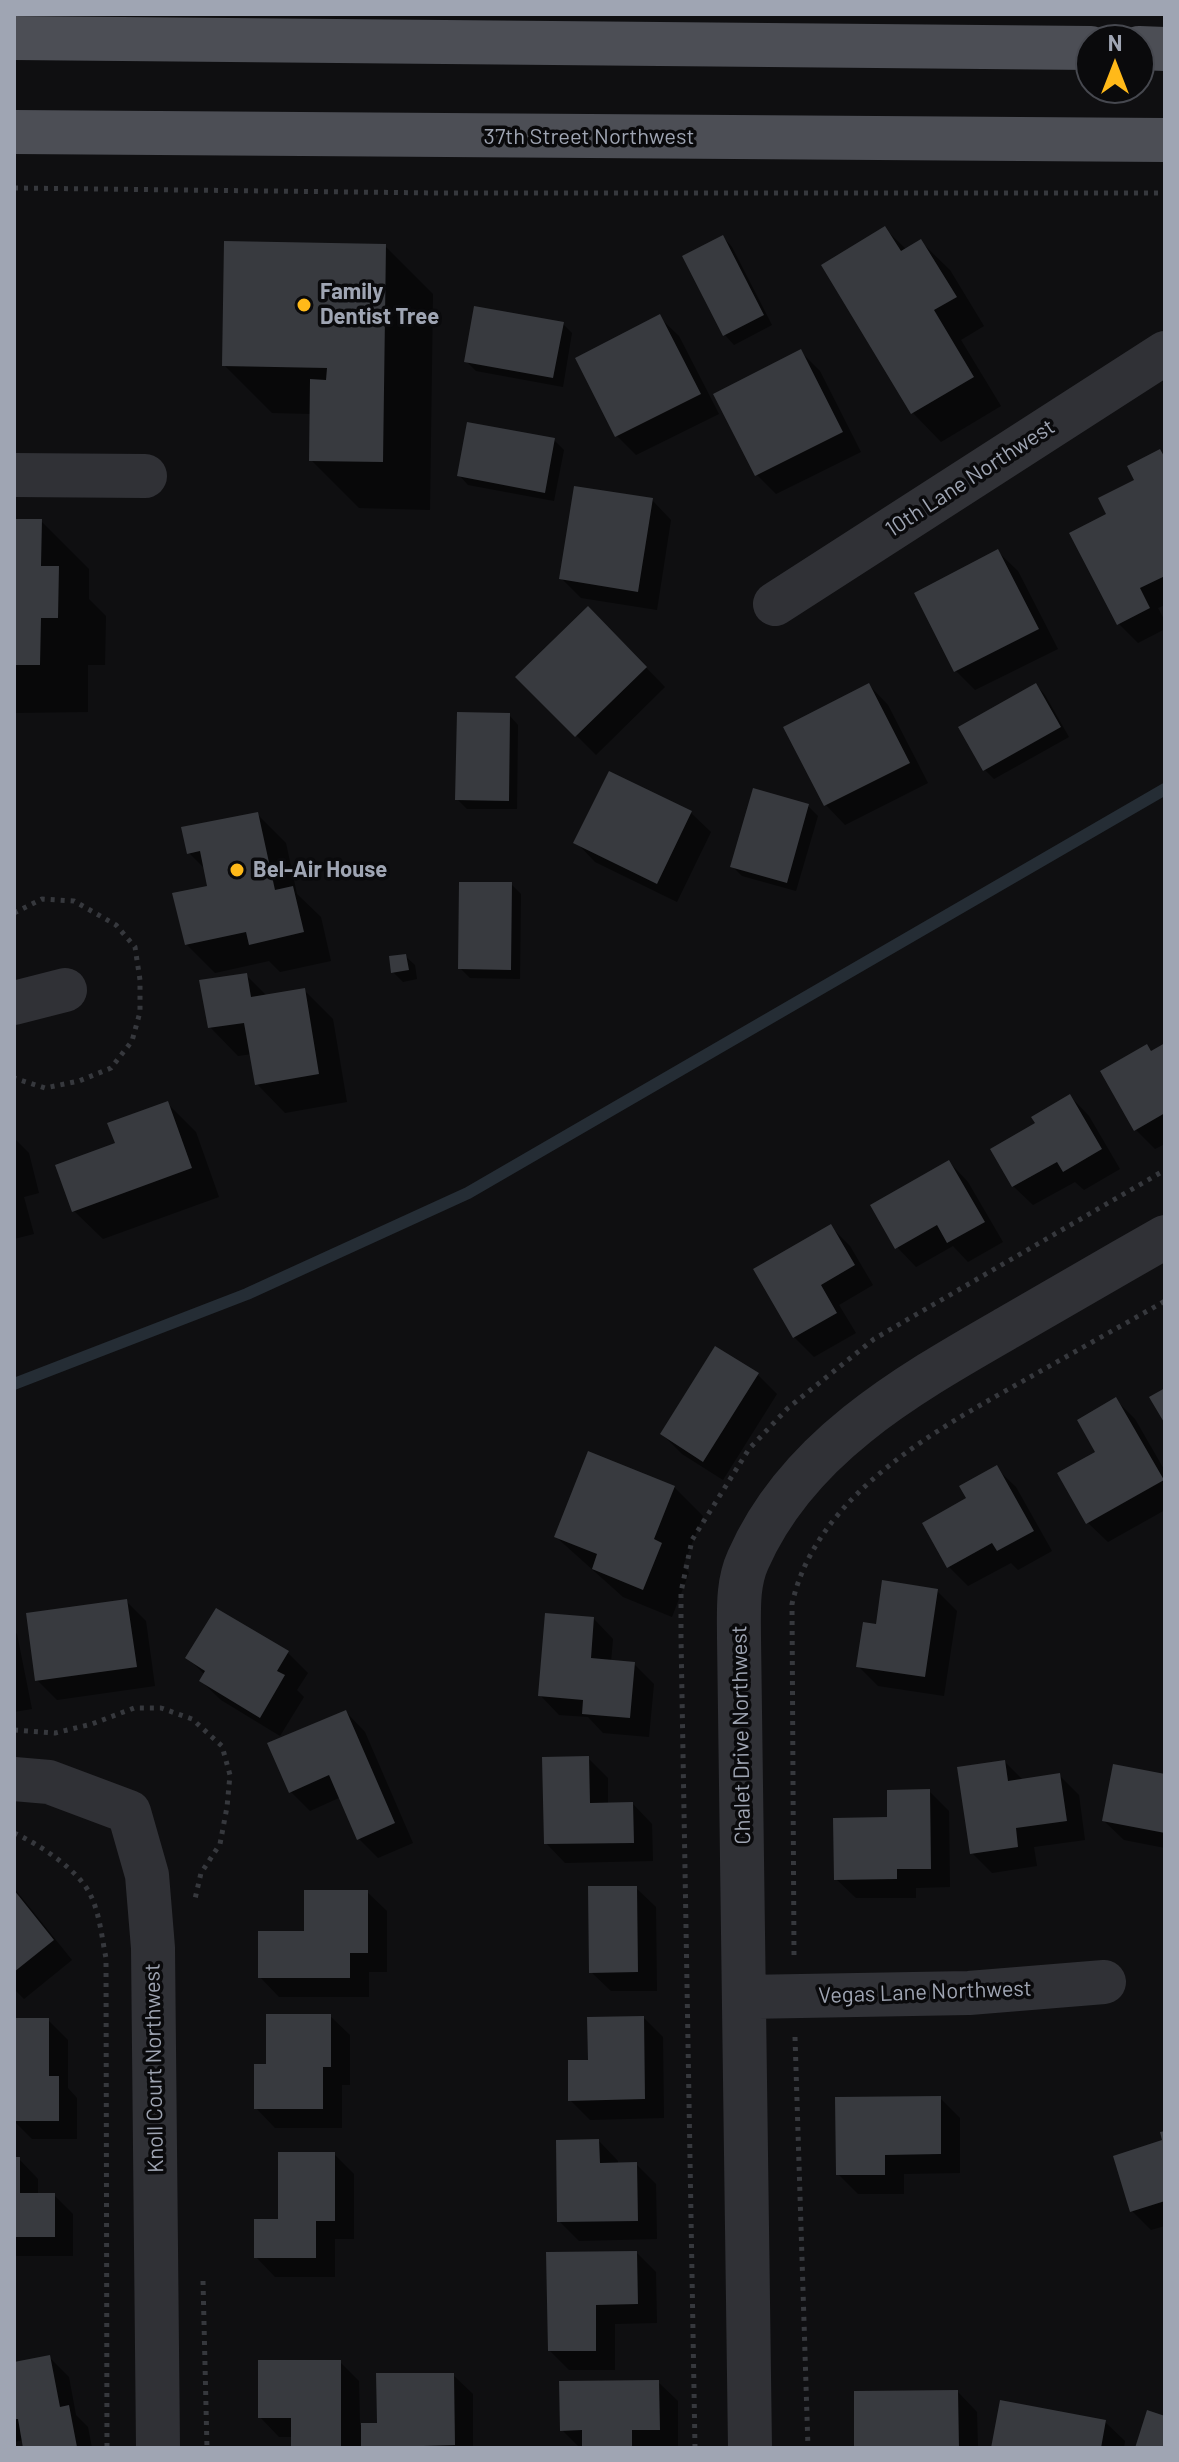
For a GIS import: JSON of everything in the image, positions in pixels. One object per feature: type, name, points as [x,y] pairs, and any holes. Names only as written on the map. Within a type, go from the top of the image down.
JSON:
[{"type":"main road","points":[[14,38],[1075,48]]},
{"type":"main road","name":"37th Street Northwest","points":[[14,132],[1165,140]]},
{"type":"street","name":"10th Lane Northwest","points":[[775,604],[1165,353]]},
{"type":"street","points":[[14,475],[145,476]]},
{"type":"street","points":[[14,1003],[65,990]]},
{"type":"street","name":"Chalet Drive Northwest","points":[[750,2448],[739,1598],[747,1561],[795,1484],[828,1449],[864,1419],[906,1387],[1165,1237]]},
{"type":"street","name":"Knoll Court Northwest","points":[[14,1779],[49,1782],[129,1812],[147,1875],[153,1948],[158,2448]]},
{"type":"street","name":"Vegas Lane Northwest","points":[[745,1997],[969,1993],[1104,1982]]},
{"type":"path","points":[[14,188],[437,193],[1165,193]]},
{"type":"path","points":[[808,2448],[794,1997],[792,1604],[797,1580],[836,1518],[897,1460],[935,1431],[1165,1301]]},
{"type":"path","points":[[14,1833],[33,1841],[65,1865],[91,1895],[106,1958],[107,2448]]},
{"type":"building","points":[[885,226],[901,251],[921,239],[957,297],[934,310],[974,377],[911,414],[821,265]]},
{"type":"building","points":[[723,235],[764,315],[723,336],[682,256]]},
{"type":"building","name":"Family Dentist Tree","points":[[224,241],[386,244],[383,462],[309,461],[310,379],[326,380],[327,368],[222,366]]},
{"type":"building","points":[[474,306],[564,322],[553,378],[464,362]]},
{"type":"building","points":[[660,314],[701,394],[615,437],[575,358]]},
{"type":"building","points":[[801,349],[843,432],[755,476],[713,394]]},
{"type":"building","points":[[467,422],[555,438],[545,493],[457,476]]},
{"type":"building","points":[[1160,449],[1165,458],[1165,576],[1140,588],[1150,608],[1117,625],[1069,533],[1106,514],[1098,498],[1134,480],[1127,466]]},
{"type":"building","points":[[574,486],[653,498],[638,592],[559,579]]},
{"type":"building","points":[[14,519],[42,519],[41,566],[59,566],[58,618],[41,618],[40,665],[14,665]]},
{"type":"building","points":[[998,549],[1039,629],[954,672],[914,593]]},
{"type":"building","points":[[588,606],[647,667],[575,737],[515,677]]},
{"type":"building","points":[[869,683],[910,763],[824,806],[783,727]]},
{"type":"building","points":[[1036,683],[1061,727],[983,771],[958,727]]},
{"type":"building","points":[[457,712],[510,713],[509,801],[455,800]]},
{"type":"building","points":[[609,771],[692,811],[657,884],[573,843]]},
{"type":"building","points":[[753,788],[809,804],[787,883],[730,867]]},
{"type":"building","name":"Bel-Air House","points":[[258,812],[275,890],[293,886],[304,932],[249,945],[246,932],[185,945],[172,893],[207,886],[200,851],[187,854],[181,827]]},
{"type":"building","points":[[459,882],[512,882],[511,970],[458,969]]},
{"type":"building","points":[[406,954],[409,970],[391,973],[389,956]]},
{"type":"building","points":[[247,973],[251,997],[305,988],[319,1074],[255,1085],[244,1023],[208,1028],[199,980]]},
{"type":"building","points":[[1165,1043],[1165,1113],[1134,1131],[1100,1071],[1147,1044],[1151,1051]]},
{"type":"building","points":[[1070,1094],[1102,1149],[1063,1172],[1057,1162],[1012,1187],[990,1149],[1035,1123],[1031,1117]]},
{"type":"building","points":[[168,1101],[192,1168],[72,1212],[55,1165],[115,1143],[107,1123]]},
{"type":"building","points":[[949,1160],[985,1222],[947,1243],[937,1225],[895,1249],[870,1205]]},
{"type":"building","points":[[831,1224],[855,1265],[821,1285],[837,1313],[793,1338],[753,1269]]},
{"type":"building","points":[[715,1346],[759,1373],[703,1462],[660,1434]]},
{"type":"building","points":[[1165,1388],[1165,1424],[1149,1397]]},
{"type":"building","points":[[1116,1397],[1164,1480],[1086,1524],[1057,1473],[1095,1452],[1077,1420]]},
{"type":"building","points":[[588,1451],[675,1486],[654,1539],[662,1543],[643,1590],[592,1569],[597,1554],[554,1537]]},
{"type":"building","points":[[997,1465],[1034,1531],[997,1551],[992,1543],[947,1568],[922,1523],[966,1498],[959,1486]]},
{"type":"building","points":[[882,1580],[938,1589],[925,1677],[856,1667],[863,1622],[876,1624]]},
{"type":"building","points":[[127,1599],[137,1667],[35,1681],[26,1613]]},
{"type":"building","points":[[216,1608],[289,1651],[277,1671],[285,1675],[260,1718],[199,1681],[205,1671],[185,1658]]},
{"type":"building","points":[[545,1613],[594,1617],[591,1658],[635,1662],[630,1718],[582,1714],[583,1700],[538,1696]]},
{"type":"building","points":[[346,1710],[395,1823],[357,1840],[329,1775],[289,1793],[267,1743]]},
{"type":"building","points":[[589,1756],[590,1803],[633,1802],[634,1843],[544,1844],[542,1757]]},
{"type":"building","points":[[1005,1760],[1008,1781],[1060,1773],[1067,1821],[1016,1828],[1018,1847],[970,1854],[957,1767]]},
{"type":"building","points":[[1113,1764],[1165,1774],[1165,1833],[1102,1821]]},
{"type":"building","points":[[930,1789],[931,1869],[897,1869],[897,1879],[834,1880],[833,1818],[887,1817],[887,1790]]},
{"type":"building","points":[[588,1886],[637,1886],[638,1972],[589,1973]]},
{"type":"building","points":[[14,1890],[54,1940],[14,1972]]},
{"type":"building","points":[[304,1890],[368,1890],[368,1953],[350,1953],[350,1978],[258,1978],[258,1931],[304,1931]]},
{"type":"building","points":[[266,2014],[331,2014],[331,2067],[323,2067],[323,2109],[254,2109],[254,2064],[266,2064]]},
{"type":"building","points":[[644,2016],[645,2099],[568,2101],[568,2060],[588,2060],[587,2017]]},
{"type":"building","points":[[14,2018],[49,2018],[49,2076],[59,2076],[59,2121],[14,2121]]},
{"type":"building","points":[[941,2096],[941,2154],[885,2155],[885,2175],[836,2175],[835,2097]]},
{"type":"building","points":[[1165,2131],[1165,2201],[1130,2212],[1113,2156],[1162,2140],[1160,2132]]},
{"type":"building","points":[[599,2139],[600,2163],[637,2162],[638,2221],[557,2222],[556,2140]]},
{"type":"building","points":[[278,2152],[335,2152],[335,2221],[316,2221],[316,2258],[254,2258],[254,2219],[278,2219]]},
{"type":"building","points":[[14,2157],[20,2157],[20,2193],[55,2193],[55,2237],[14,2237]]},
{"type":"building","points":[[637,2251],[638,2304],[596,2305],[596,2351],[548,2351],[546,2252]]},
{"type":"building","points":[[50,2355],[60,2407],[69,2405],[77,2447],[23,2448],[18,2419],[14,2419],[14,2362]]},
{"type":"building","points":[[258,2360],[341,2360],[341,2448],[291,2448],[291,2418],[258,2418]]},
{"type":"building","points":[[376,2373],[454,2373],[455,2445],[361,2448],[361,2423],[377,2423]]},
{"type":"building","points":[[659,2380],[660,2430],[632,2430],[632,2448],[582,2448],[582,2430],[560,2431],[559,2381]]},
{"type":"building","points":[[958,2390],[959,2448],[854,2448],[854,2391]]},
{"type":"building","points":[[1000,2400],[1106,2420],[1101,2448],[991,2448]]},
{"type":"building","points":[[1147,2410],[1165,2416],[1165,2448],[1135,2448]]},
{"type":"waterway","points":[[14,1384],[247,1294],[468,1193],[1165,789]]},
{"type":"place","name":"Family Dentist Tree","points":[[304,305]]},
{"type":"place","name":"Bel-Air House","points":[[237,870]]}]
